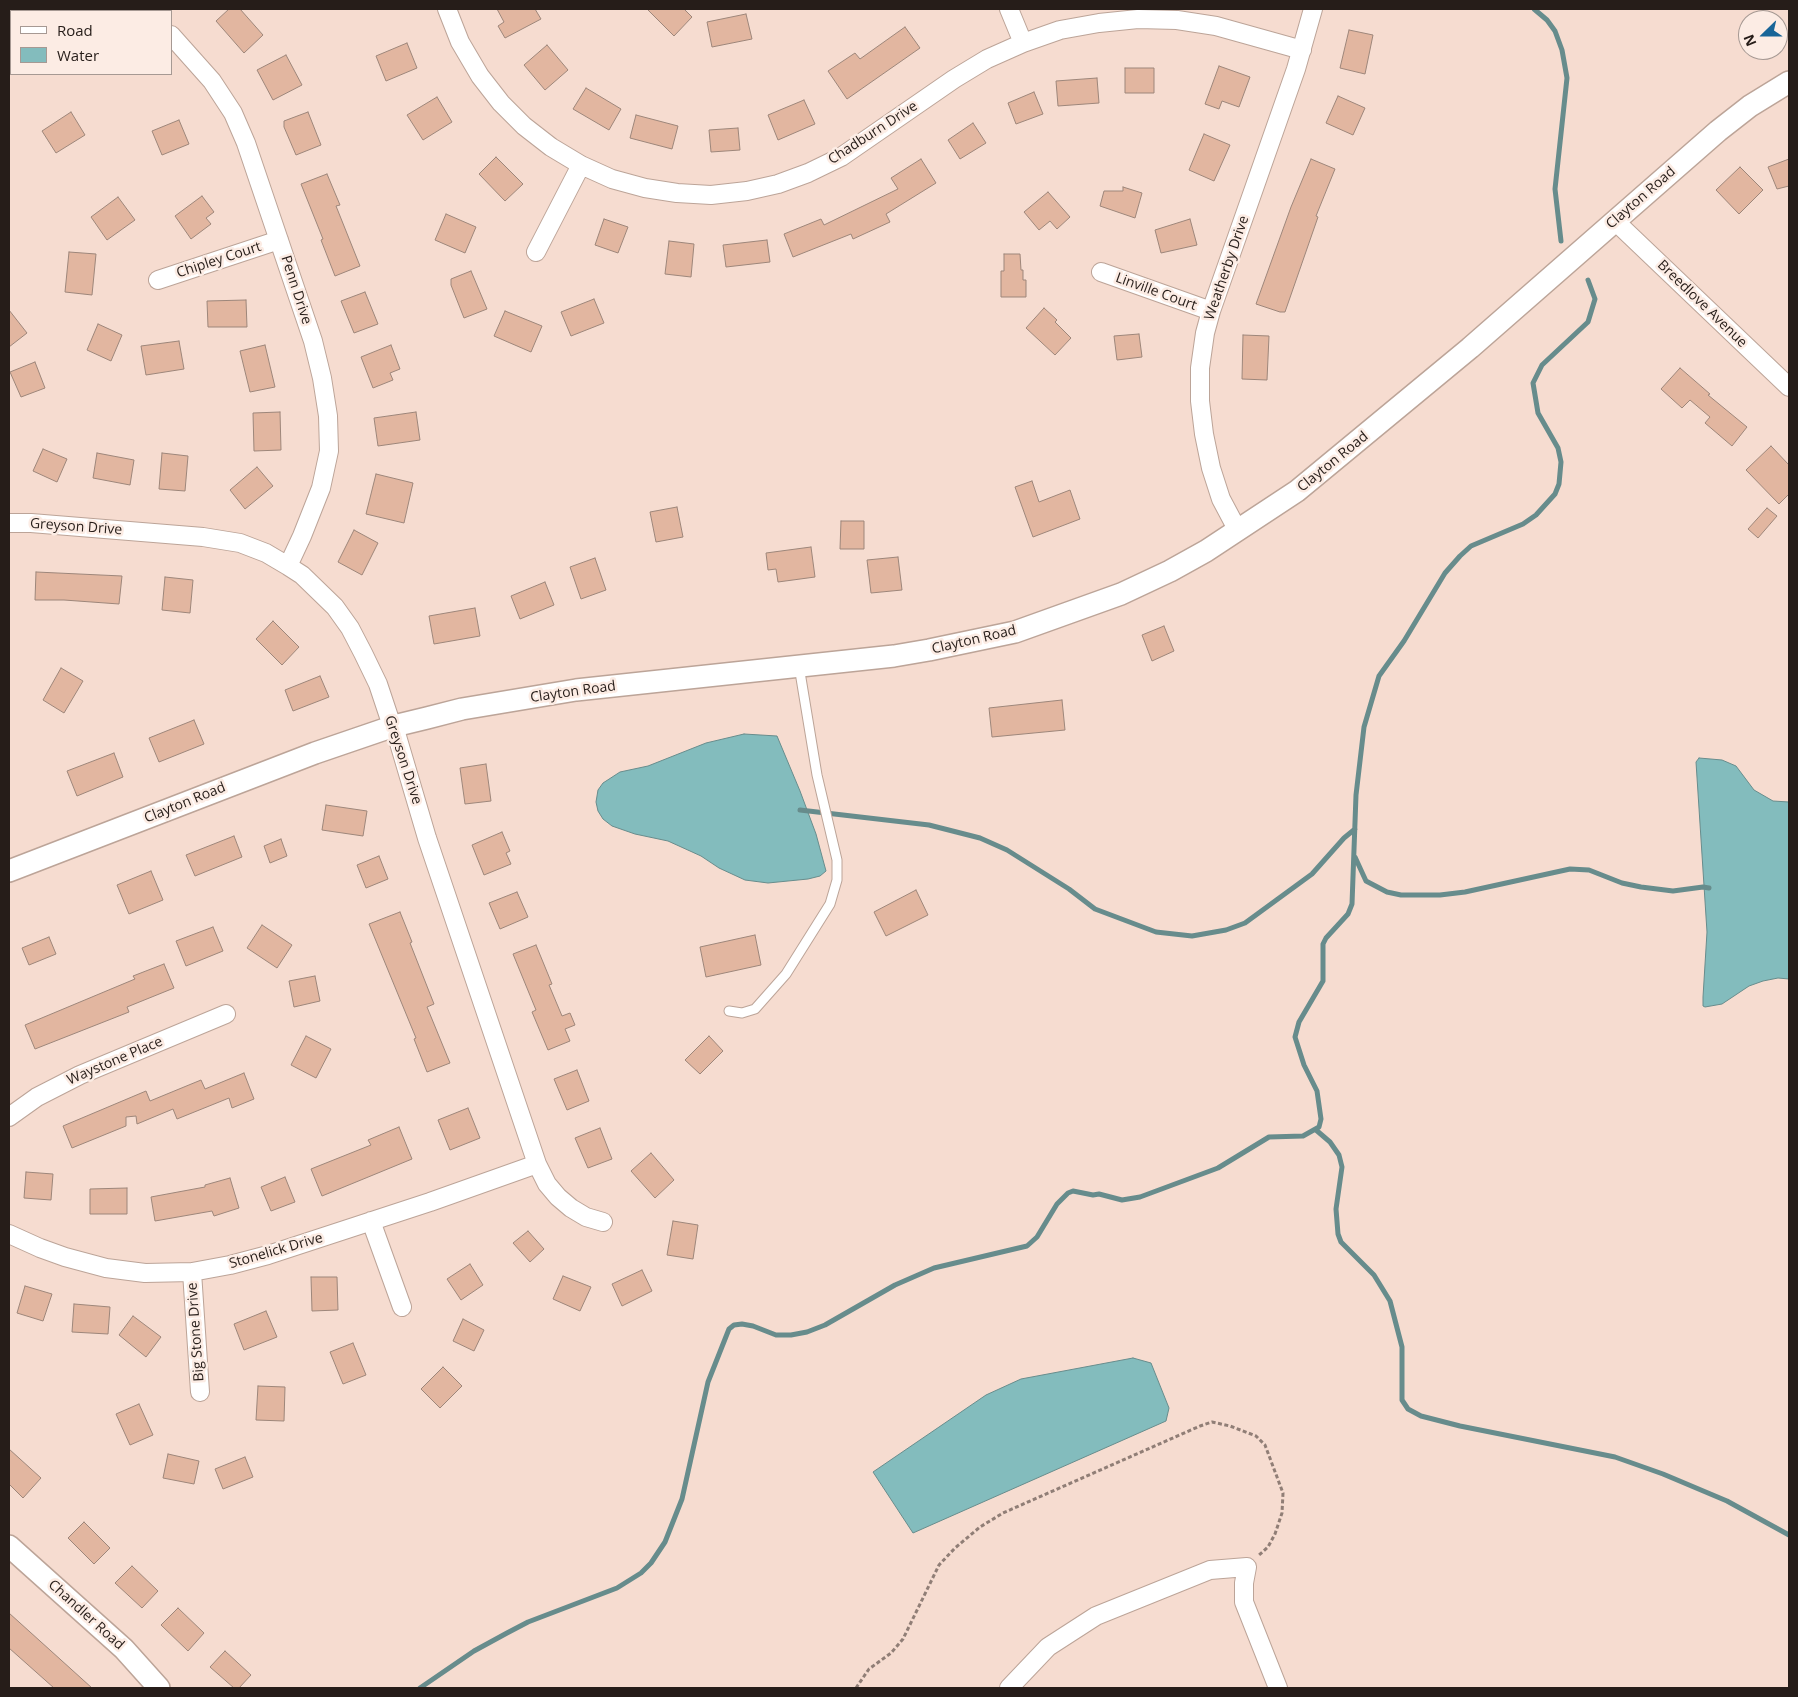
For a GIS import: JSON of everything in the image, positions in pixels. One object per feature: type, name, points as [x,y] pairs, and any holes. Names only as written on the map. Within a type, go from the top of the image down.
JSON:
[{"type":"street","name":"Chadburn Drive","points":[[447,9],[460,42],[480,76],[501,103],[524,126],[551,147],[581,165],[612,179],[645,188],[677,193],[711,194],[747,191],[778,184],[808,173],[841,157],[954,79],[987,59],[1023,42],[1060,30],[1138,19],[1177,20],[1216,26],[1302,50]]},
{"type":"street","points":[[1009,9],[1023,42]]},
{"type":"street","name":"Weatherby Drive","points":[[1238,531],[1221,499],[1211,468],[1204,434],[1200,401],[1200,368],[1205,333],[1302,50],[1313,9]]},
{"type":"street","name":"Penn Drive","points":[[172,36],[212,81],[232,114],[246,143],[313,341],[322,378],[328,416],[329,451],[321,488],[288,566]]},
{"type":"street","name":"Clayton Road","points":[[9,872],[255,775],[394,726],[462,709],[542,695],[894,656],[929,650],[1015,632],[1129,591],[1175,568],[1238,531],[1327,468],[1470,348],[1718,131],[1750,106],[1789,82]]},
{"type":"street","points":[[536,252],[581,165]]},
{"type":"street","name":"Breedlove Avenue","points":[[1615,221],[1789,387]]},
{"type":"street","name":"Chipley Court","points":[[158,280],[279,240]]},
{"type":"street","name":"Linville Court","points":[[1101,272],[1211,311]]},
{"type":"street","name":"Greyson Drive","points":[[9,523],[31,523],[203,537],[240,543],[254,548],[302,575],[335,608],[350,628],[378,684],[391,723],[394,726],[413,784],[427,838],[537,1164],[558,1197],[579,1213],[603,1222]]},
{"type":"street","name":"Waystone Place","points":[[9,1117],[56,1087],[226,1014]]},
{"type":"street","name":"Stonelick Drive","points":[[9,1234],[65,1257],[106,1268],[144,1273],[192,1272],[268,1255],[537,1164]]},
{"type":"street","points":[[371,1221],[402,1307]]},
{"type":"street","name":"Big Stone Drive","points":[[192,1272],[200,1392]]},
{"type":"street","name":"Chandler Road","points":[[9,1546],[124,1649],[160,1688]]},
{"type":"street","points":[[1008,1688],[1048,1647],[1096,1616],[1210,1570],[1247,1567],[1244,1583],[1244,1602],[1278,1688]]},
{"type":"lane","points":[[730,1011],[742,1013],[755,1010],[786,974],[830,904],[837,880],[837,860],[817,775],[799,666]]},
{"type":"path","points":[[856,1688],[869,1669],[892,1653],[903,1639],[939,1565],[980,1527],[1004,1513],[1212,1422],[1230,1426],[1256,1436],[1265,1445],[1283,1492],[1282,1513],[1275,1534],[1268,1547],[1247,1567]]},
{"type":"water","points":[[744,734],[777,736],[816,834],[826,871],[820,876],[768,883],[745,880],[719,868],[701,856],[668,841],[635,834],[612,826],[603,819],[598,811],[596,802],[598,790],[603,783],[620,772],[648,766],[706,743]]},
{"type":"water","points":[[1699,758],[1722,760],[1736,766],[1754,790],[1773,801],[1789,802],[1789,979],[1778,978],[1763,981],[1749,986],[1722,1004],[1705,1007],[1703,1006],[1703,997],[1707,932],[1696,762]]},
{"type":"water","points":[[1133,1358],[1151,1363],[1169,1408],[1166,1421],[913,1533],[873,1472],[986,1395],[1021,1379]]},
{"type":"building","points":[[229,9],[240,9],[263,35],[244,53],[216,21]]},
{"type":"building","points":[[497,9],[535,9],[541,19],[505,38],[498,26],[504,22]]},
{"type":"building","points":[[647,9],[684,9],[692,17],[674,36]]},
{"type":"building","points":[[746,14],[752,39],[712,47],[707,22]]},
{"type":"building","points":[[905,27],[920,48],[847,99],[828,71],[855,53],[860,59]]},
{"type":"building","points":[[1349,30],[1373,35],[1365,74],[1340,68]]},
{"type":"building","points":[[407,43],[417,68],[386,81],[376,56]]},
{"type":"building","points":[[547,45],[568,70],[545,90],[524,65]]},
{"type":"building","points":[[286,55],[302,85],[273,100],[257,70]]},
{"type":"building","points":[[1219,66],[1250,77],[1239,107],[1222,101],[1219,109],[1205,104]]},
{"type":"building","points":[[1125,68],[1154,68],[1154,93],[1125,93]]},
{"type":"building","points":[[1097,78],[1099,103],[1058,106],[1056,81]]},
{"type":"building","points":[[586,88],[621,109],[609,130],[573,109]]},
{"type":"building","points":[[1034,92],[1043,114],[1016,124],[1008,103]]},
{"type":"building","points":[[1338,96],[1365,108],[1353,135],[1326,123]]},
{"type":"building","points":[[437,97],[452,122],[423,140],[407,115]]},
{"type":"building","points":[[804,100],[815,124],[778,140],[768,115]]},
{"type":"building","points":[[71,112],[85,135],[56,153],[42,131]]},
{"type":"building","points":[[308,112],[321,145],[296,155],[284,127],[284,121]]},
{"type":"building","points":[[636,115],[678,126],[672,149],[630,138]]},
{"type":"building","points":[[179,120],[189,144],[162,155],[152,131]]},
{"type":"building","points":[[973,123],[986,143],[960,159],[948,140]]},
{"type":"building","points":[[738,128],[740,150],[711,152],[709,130]]},
{"type":"building","points":[[1204,134],[1230,145],[1214,181],[1189,170]]},
{"type":"building","points":[[496,157],[523,184],[505,201],[479,174]]},
{"type":"building","points":[[921,159],[936,183],[886,214],[890,222],[853,239],[851,234],[793,257],[784,234],[821,219],[824,225],[898,189],[891,178]]},
{"type":"building","points":[[1311,159],[1335,169],[1316,216],[1318,217],[1285,312],[1280,312],[1256,304],[1291,207]]},
{"type":"building","points":[[1789,159],[1789,186],[1777,189],[1768,167]]},
{"type":"building","points":[[1740,167],[1763,190],[1739,214],[1716,190]]},
{"type":"building","points":[[327,174],[340,205],[336,206],[360,266],[335,276],[321,240],[323,239],[301,184]]},
{"type":"building","points":[[1123,187],[1142,193],[1135,218],[1100,206],[1104,191],[1123,191]]},
{"type":"building","points":[[1048,192],[1070,217],[1057,229],[1050,221],[1039,230],[1024,212]]},
{"type":"building","points":[[202,196],[214,212],[206,218],[211,224],[191,239],[175,216]]},
{"type":"building","points":[[118,197],[135,220],[107,240],[91,217]]},
{"type":"building","points":[[446,214],[476,227],[465,253],[435,240]]},
{"type":"building","points":[[604,219],[628,227],[618,253],[595,245]]},
{"type":"building","points":[[1190,219],[1197,245],[1161,253],[1155,230]]},
{"type":"building","points":[[767,240],[770,262],[726,267],[723,245]]},
{"type":"building","points":[[669,241],[694,244],[691,277],[665,274]]},
{"type":"building","points":[[69,252],[96,254],[92,295],[65,292]]},
{"type":"building","points":[[1004,254],[1020,254],[1023,280],[1026,280],[1026,297],[1001,297],[1001,271],[1004,271]]},
{"type":"building","points":[[471,271],[487,309],[464,318],[451,285],[451,279]]},
{"type":"building","points":[[365,292],[378,324],[354,333],[341,301]]},
{"type":"building","points":[[594,299],[604,323],[571,336],[561,312]]},
{"type":"building","points":[[246,300],[247,327],[208,327],[207,301]]},
{"type":"building","points":[[1044,308],[1057,320],[1055,322],[1071,338],[1055,355],[1026,328]]},
{"type":"building","points":[[9,310],[27,333],[9,347]]},
{"type":"building","points":[[505,311],[542,326],[531,352],[494,336]]},
{"type":"building","points":[[98,324],[122,335],[111,361],[87,350]]},
{"type":"building","points":[[1139,334],[1142,357],[1117,360],[1114,336]]},
{"type":"building","points":[[1243,335],[1269,336],[1267,380],[1242,379]]},
{"type":"building","points":[[179,341],[184,369],[146,375],[141,346]]},
{"type":"building","points":[[265,345],[275,387],[250,392],[240,351]]},
{"type":"building","points":[[391,345],[400,369],[390,373],[393,380],[373,388],[361,357]]},
{"type":"building","points":[[35,362],[45,388],[21,397],[10,372]]},
{"type":"building","points":[[1680,368],[1710,394],[1708,395],[1747,427],[1732,446],[1705,423],[1710,417],[1690,400],[1682,408],[1661,389]]},
{"type":"building","points":[[280,412],[281,450],[254,451],[253,413]]},
{"type":"building","points":[[416,412],[420,440],[378,446],[374,418]]},
{"type":"building","points":[[1771,446],[1789,465],[1789,494],[1779,504],[1746,470]]},
{"type":"building","points":[[43,449],[67,459],[57,482],[33,471]]},
{"type":"building","points":[[97,453],[134,460],[130,485],[93,478]]},
{"type":"building","points":[[162,453],[188,456],[185,491],[159,489]]},
{"type":"building","points":[[257,467],[273,486],[245,509],[230,490]]},
{"type":"building","points":[[376,474],[413,483],[404,523],[366,514]]},
{"type":"building","points":[[1032,481],[1039,502],[1070,490],[1080,519],[1033,537],[1015,487]]},
{"type":"building","points":[[677,507],[683,537],[656,542],[650,512]]},
{"type":"building","points":[[1767,508],[1777,516],[1758,538],[1748,529]]},
{"type":"building","points":[[841,521],[864,521],[864,549],[840,549]]},
{"type":"building","points":[[354,530],[378,543],[362,575],[338,562]]},
{"type":"building","points":[[811,547],[815,577],[778,582],[776,569],[768,570],[766,553]]},
{"type":"building","points":[[898,557],[902,590],[871,593],[867,560]]},
{"type":"building","points":[[595,558],[606,590],[581,599],[570,567]]},
{"type":"building","points":[[36,572],[122,576],[119,604],[35,600]]},
{"type":"building","points":[[165,577],[193,580],[190,613],[162,610]]},
{"type":"building","points":[[545,582],[554,605],[520,619],[511,596]]},
{"type":"building","points":[[475,608],[480,636],[434,644],[429,616]]},
{"type":"building","points":[[273,621],[299,647],[282,665],[256,639]]},
{"type":"building","points":[[1164,626],[1174,651],[1152,661],[1142,635]]},
{"type":"building","points":[[61,668],[83,681],[64,713],[43,700]]},
{"type":"building","points":[[320,676],[329,697],[293,711],[285,690]]},
{"type":"building","points":[[1062,700],[1065,730],[992,737],[989,708]]},
{"type":"building","points":[[194,720],[204,744],[159,762],[149,738]]},
{"type":"building","points":[[114,753],[123,777],[77,796],[67,771]]},
{"type":"building","points":[[486,764],[491,801],[465,804],[460,768]]},
{"type":"building","points":[[326,805],[367,811],[363,836],[322,830]]},
{"type":"building","points":[[502,832],[510,851],[506,853],[511,864],[484,875],[472,845]]},
{"type":"building","points":[[234,836],[242,857],[195,876],[186,855]]},
{"type":"building","points":[[281,839],[287,856],[270,863],[264,846]]},
{"type":"building","points":[[379,856],[388,879],[366,888],[357,865]]},
{"type":"building","points":[[151,871],[163,900],[129,914],[117,885]]},
{"type":"building","points":[[916,890],[928,915],[886,936],[874,912]]},
{"type":"building","points":[[517,892],[528,917],[500,929],[489,903]]},
{"type":"building","points":[[400,912],[434,1004],[427,1007],[450,1063],[427,1072],[414,1039],[416,1038],[369,924]]},
{"type":"building","points":[[262,925],[292,945],[277,968],[247,948]]},
{"type":"building","points":[[213,927],[223,951],[186,966],[176,941]]},
{"type":"building","points":[[755,935],[761,965],[706,977],[700,947]]},
{"type":"building","points":[[49,937],[56,954],[29,965],[22,948]]},
{"type":"building","points":[[536,945],[552,984],[549,985],[562,1016],[570,1013],[575,1025],[565,1029],[570,1041],[548,1050],[532,1012],[536,1010],[513,954]]},
{"type":"building","points":[[164,964],[174,988],[127,1007],[129,1012],[35,1049],[25,1025],[135,979],[133,976]]},
{"type":"building","points":[[315,976],[320,1001],[294,1007],[289,981]]},
{"type":"building","points":[[306,1036],[331,1049],[316,1078],[291,1065]]},
{"type":"building","points":[[709,1036],[723,1051],[700,1074],[685,1060]]},
{"type":"building","points":[[577,1070],[589,1101],[567,1110],[554,1079]]},
{"type":"building","points":[[244,1073],[254,1099],[232,1108],[229,1098],[177,1119],[173,1109],[137,1124],[136,1116],[126,1117],[126,1126],[72,1148],[63,1126],[146,1091],[150,1101],[201,1080],[205,1089]]},
{"type":"building","points":[[468,1108],[480,1138],[450,1150],[438,1120]]},
{"type":"building","points":[[399,1127],[412,1159],[322,1196],[311,1169],[371,1145],[368,1140]]},
{"type":"building","points":[[600,1128],[612,1159],[588,1168],[575,1138]]},
{"type":"building","points":[[651,1153],[674,1180],[655,1198],[631,1171]]},
{"type":"building","points":[[26,1172],[53,1174],[51,1200],[24,1198]]},
{"type":"building","points":[[285,1177],[295,1202],[271,1211],[261,1187]]},
{"type":"building","points":[[230,1178],[239,1208],[214,1216],[212,1211],[155,1221],[151,1197],[205,1187],[205,1185]]},
{"type":"building","points":[[127,1188],[127,1214],[90,1214],[90,1189]]},
{"type":"building","points":[[673,1221],[698,1225],[693,1259],[667,1255]]},
{"type":"building","points":[[528,1231],[544,1249],[530,1262],[513,1243]]},
{"type":"building","points":[[470,1264],[483,1285],[461,1300],[447,1279]]},
{"type":"building","points":[[642,1270],[652,1291],[622,1306],[612,1284]]},
{"type":"building","points":[[563,1276],[591,1287],[580,1311],[553,1299]]},
{"type":"building","points":[[311,1277],[337,1277],[338,1310],[312,1311]]},
{"type":"building","points":[[25,1286],[52,1294],[43,1321],[17,1313]]},
{"type":"building","points":[[74,1304],[110,1307],[108,1334],[72,1332]]},
{"type":"building","points":[[266,1311],[277,1337],[244,1350],[234,1324]]},
{"type":"building","points":[[133,1316],[161,1337],[146,1357],[119,1335]]},
{"type":"building","points":[[463,1319],[484,1330],[474,1351],[453,1341]]},
{"type":"building","points":[[353,1343],[366,1375],[343,1384],[330,1352]]},
{"type":"building","points":[[443,1367],[462,1386],[440,1408],[421,1389]]},
{"type":"building","points":[[258,1386],[285,1387],[284,1421],[256,1420]]},
{"type":"building","points":[[139,1404],[153,1435],[130,1445],[116,1414]]},
{"type":"building","points":[[9,1449],[41,1478],[23,1498],[9,1484]]},
{"type":"building","points":[[168,1454],[199,1461],[194,1484],[163,1478]]},
{"type":"building","points":[[245,1457],[253,1477],[223,1489],[215,1469]]},
{"type":"building","points":[[84,1522],[110,1548],[94,1564],[68,1538]]},
{"type":"building","points":[[132,1566],[158,1591],[142,1608],[115,1583]]},
{"type":"building","points":[[178,1608],[204,1633],[188,1651],[161,1625]]},
{"type":"building","points":[[9,1613],[92,1688],[54,1688],[9,1648]]},
{"type":"building","points":[[225,1651],[251,1675],[239,1688],[234,1688],[210,1667]]},
{"type":"waterway","points":[[1534,9],[1547,20],[1555,31],[1562,50],[1567,78],[1555,189],[1561,241]]},
{"type":"waterway","points":[[420,1688],[474,1651],[507,1633],[528,1622],[617,1588],[641,1573],[651,1563],[665,1542],[682,1499],[708,1382],[729,1329],[734,1325],[753,1326],[776,1335],[807,1332],[825,1325],[895,1285],[934,1268],[1027,1246],[1037,1237],[1057,1204],[1068,1193],[1073,1191],[1093,1195],[1099,1194],[1122,1200],[1140,1197],[1218,1168],[1269,1137],[1303,1136],[1319,1127],[1321,1119],[1317,1091],[1304,1065],[1295,1037],[1299,1022],[1323,981],[1323,944],[1326,938],[1348,914],[1352,904],[1356,795],[1364,727],[1379,676],[1404,641],[1445,573],[1460,556],[1471,546],[1523,524],[1536,515],[1555,494],[1559,484],[1561,462],[1558,448],[1538,413],[1533,383],[1542,365],[1588,322],[1595,299],[1588,280]]},
{"type":"waterway","points":[[800,810],[929,825],[980,838],[1007,850],[1069,889],[1095,909],[1156,932],[1192,936],[1226,930],[1245,923],[1312,874],[1344,838],[1355,829]]},
{"type":"waterway","points":[[1355,857],[1366,881],[1387,892],[1401,895],[1440,895],[1465,892],[1570,869],[1589,870],[1622,883],[1641,887],[1673,891],[1709,888]]},
{"type":"waterway","points":[[1316,1130],[1330,1142],[1339,1155],[1342,1167],[1336,1209],[1338,1234],[1341,1242],[1374,1275],[1390,1301],[1402,1347],[1402,1400],[1408,1409],[1421,1416],[1460,1426],[1615,1457],[1663,1474],[1727,1501],[1789,1535]]}]
